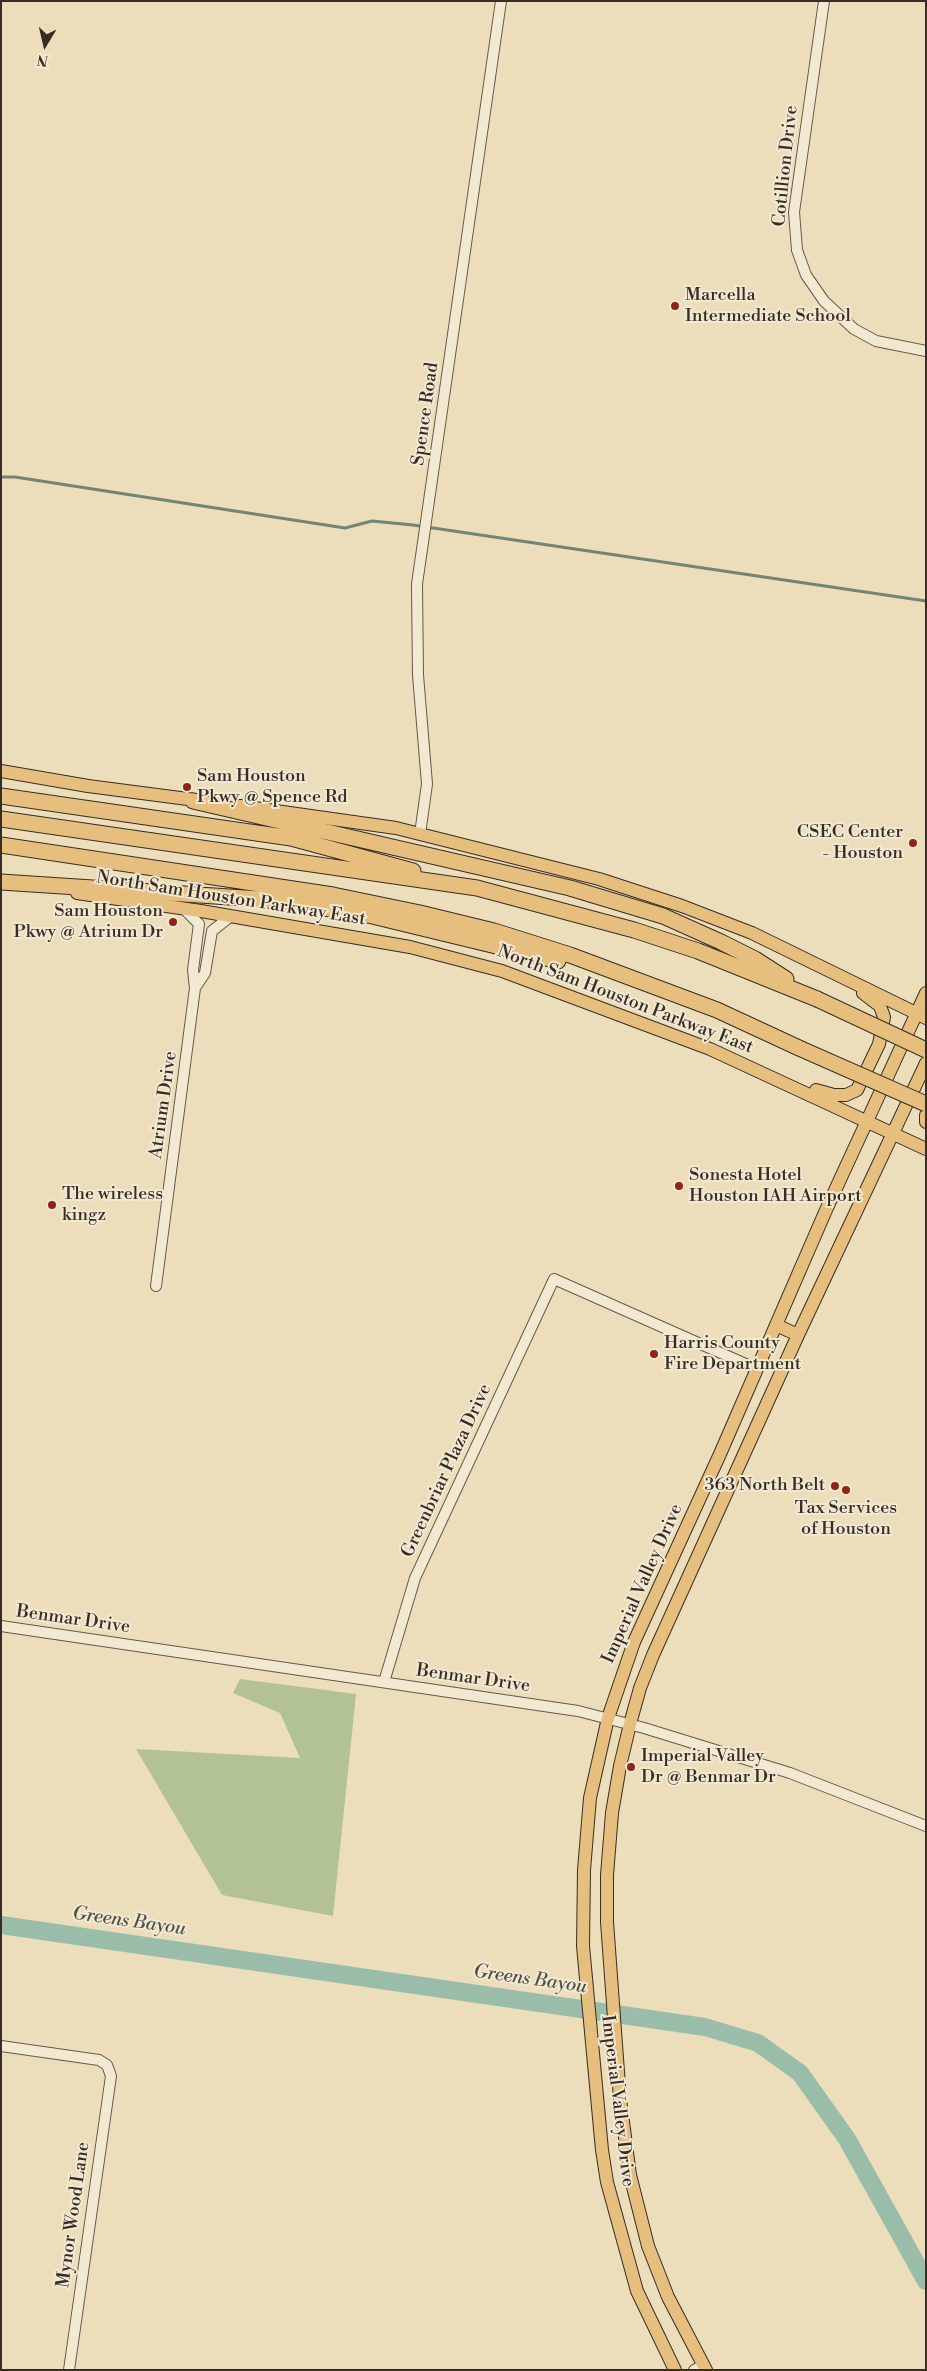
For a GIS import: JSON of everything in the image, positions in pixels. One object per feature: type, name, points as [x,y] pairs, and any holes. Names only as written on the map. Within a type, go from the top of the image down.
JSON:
[{"type":"highway","points":[[1,796],[291,838],[634,930],[698,951],[816,999],[926,1050]]},
{"type":"highway","points":[[193,801],[570,888],[663,916],[755,959],[816,999]]},
{"type":"highway","points":[[1,819],[477,888]]},
{"type":"highway","name":"North Sam Houston Parkway East","points":[[1,845],[333,895],[407,909],[494,931],[570,955],[717,1010],[926,1104]]},
{"type":"highway","points":[[1,882],[260,899],[360,913],[645,982]]},
{"type":"main road","points":[[1,771],[193,801],[350,821],[420,834],[580,874],[675,904],[752,933],[921,1016]]},
{"type":"main road","name":"North Sam Houston Parkway East","points":[[1,882],[183,908],[410,947],[502,970],[710,1049],[926,1148]]},
{"type":"main road","points":[[782,1081],[834,1095],[846,1095],[857,1090],[879,1044],[884,1017],[880,1006],[850,980]]},
{"type":"main road","name":"Imperial Valley Drive","points":[[675,2370],[638,2291],[607,2182],[591,2047],[585,1968],[584,1884],[590,1798],[608,1718],[628,1658],[648,1609],[867,1120],[921,1016],[926,993]]},
{"type":"main road","name":"Imperial Valley Drive","points":[[701,2368],[668,2297],[646,2238],[630,2175],[624,2138],[610,1968],[607,1884],[612,1814],[620,1766],[640,1688],[668,1620],[798,1335],[926,1063]]},
{"type":"main road","points":[[926,1115],[926,1122]]},
{"type":"main road","points":[[776,1325],[798,1335]]},
{"type":"main road","points":[[584,1884],[607,1884]]},
{"type":"street","name":"Spence Road","points":[[420,834],[427,784],[418,674],[417,584],[425,541],[501,1]]},
{"type":"street","name":"Cotillion Drive","points":[[824,1],[794,212],[797,250],[806,275],[824,301],[854,329],[876,341],[926,351]]},
{"type":"street","name":"Atrium Drive","points":[[156,1286],[195,988],[193,970],[199,924],[183,908]]},
{"type":"street","name":"Atrium Drive","points":[[195,988],[205,973],[212,930],[230,916]]},
{"type":"street","name":"Greenbriar Plaza Drive","points":[[384,1682],[415,1578],[554,1279],[757,1369]]},
{"type":"street","name":"Benmar Drive","points":[[1,1626],[578,1711],[630,1724],[790,1774],[926,1826]]},
{"type":"street","name":"Mynor Wood Lane","points":[[1,2046],[99,2060],[107,2065],[111,2076],[69,2370]]},
{"type":"green space","points":[[240,1679],[356,1694],[333,1916],[222,1895],[136,1749],[300,1758],[280,1713],[233,1693]]},
{"type":"waterway","points":[[1,477],[15,477],[345,528],[372,521],[413,525],[926,601]]},
{"type":"waterway","name":"Greens Bayou","points":[[1,1925],[705,2027],[758,2043],[800,2073],[847,2139],[926,2281]]},
{"type":"place","name":"Marcella Intermediate School","points":[[675,306]]},
{"type":"place","name":"Sam Houston Pkwy @ Spence Rd","points":[[187,787]]},
{"type":"place","name":"CSEC Center - Houston","points":[[913,843]]},
{"type":"place","name":"Sam Houston Pkwy @ Atrium Dr","points":[[173,922]]},
{"type":"place","name":"Sonesta Hotel Houston IAH Airport","points":[[679,1186]]},
{"type":"place","name":"The wireless kingz","points":[[52,1205]]},
{"type":"place","name":"Harris County Fire Department","points":[[654,1354]]},
{"type":"place","name":"363 North Belt","points":[[835,1486]]},
{"type":"place","name":"Tax Services of Houston","points":[[846,1490]]},
{"type":"place","name":"Imperial Valley Dr @ Benmar Dr","points":[[631,1767]]}]
